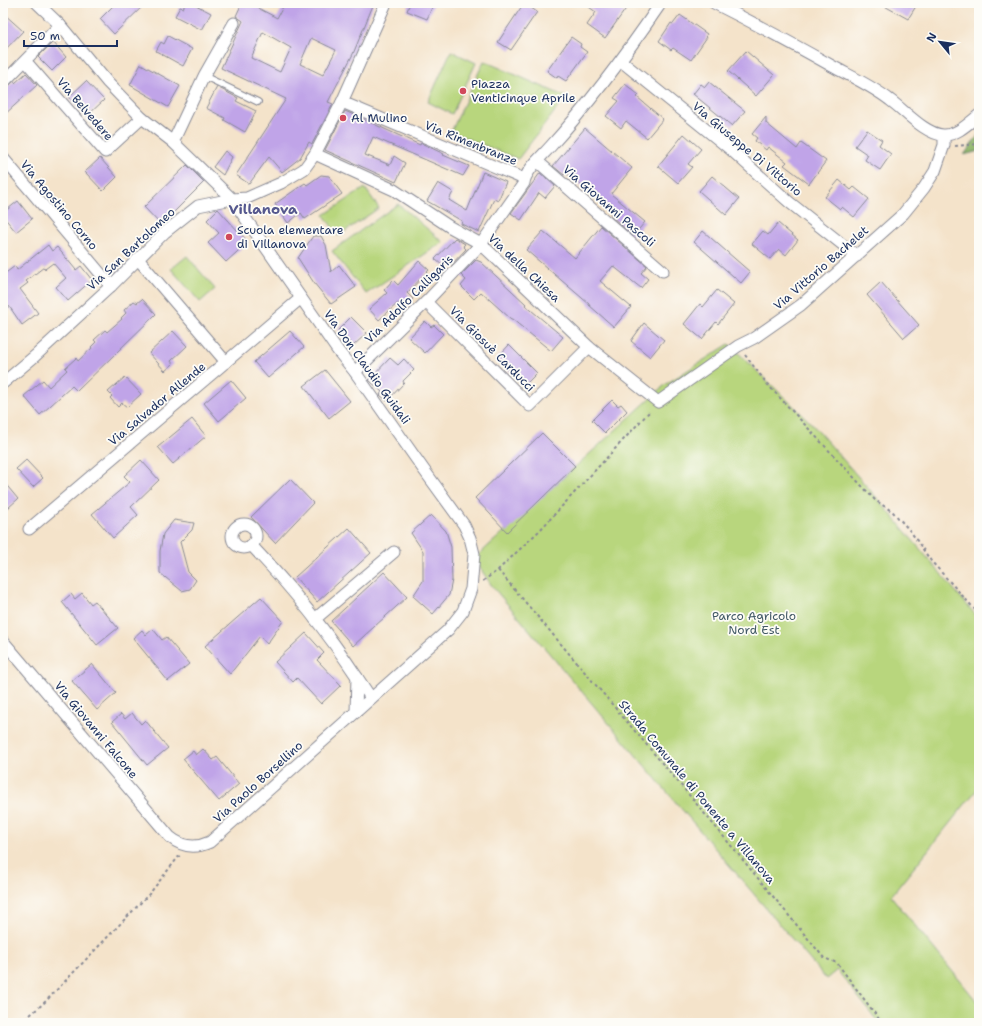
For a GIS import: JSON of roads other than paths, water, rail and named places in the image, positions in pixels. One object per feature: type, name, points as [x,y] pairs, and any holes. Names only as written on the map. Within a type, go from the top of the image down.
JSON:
[{"type":"street","points":[[37,3],[60,25],[108,83],[142,118],[172,142],[232,198]]},
{"type":"street","name":"Via San Bartolomeo","points":[[3,383],[35,356],[111,286],[164,233],[198,206],[232,198],[247,198],[282,183],[304,169],[315,154],[342,102],[386,3]]},
{"type":"street","name":"Via Adolfo Calligaris","points":[[355,372],[426,302],[481,244],[524,184],[524,178],[537,161],[578,117],[621,61],[661,3]]},
{"type":"street","points":[[714,3],[795,44],[876,90],[890,99],[926,129],[944,140],[979,115]]},
{"type":"street","points":[[172,142],[204,76],[234,23]]},
{"type":"street","points":[[3,83],[60,25]]},
{"type":"street","name":"Via Giuseppe Di Vittorio","points":[[621,61],[730,149],[789,202],[857,256]]},
{"type":"street","name":"Via Belvedere","points":[[29,65],[105,152],[142,118]]},
{"type":"street","name":"Via Rimenbranze","points":[[342,102],[524,178]]},
{"type":"street","name":"Via Vittorio Bachelet","points":[[658,402],[738,346],[771,326],[801,305],[857,256],[902,214],[924,188],[935,171],[944,140]]},
{"type":"street","name":"Via della Chiesa","points":[[315,154],[394,190],[481,244],[589,347],[658,402]]},
{"type":"street","name":"Via Agostino Corno","points":[[3,158],[111,286]]},
{"type":"street","name":"Via Giovanni Pascoli","points":[[537,161],[663,271]]},
{"type":"street","name":"Via Don Claudio Guidali","points":[[232,198],[338,351],[355,372],[464,525],[470,538],[474,554]]},
{"type":"street","points":[[138,259],[226,362]]},
{"type":"street","name":"Via Salvador Allende","points":[[29,529],[301,298]]},
{"type":"street","name":"Via Giosuè Carducci","points":[[426,302],[530,406],[589,347]]},
{"type":"street","points":[[251,545],[284,580],[315,619],[371,698]]},
{"type":"street","points":[[315,619],[394,552]]},
{"type":"street","name":"Via Paolo Borsellino","points":[[185,846],[202,846],[210,842],[448,630],[463,611],[471,589],[474,554]]},
{"type":"street","name":"Via Giovanni Falcone","points":[[3,641],[170,837],[179,844],[185,846]]},
{"type":"street","points":[[356,712],[357,678]]},
{"type":"lane","points":[[204,76],[258,102]]},
{"type":"place","name":"Piazza Venticinque Aprile","points":[[463,91]]},
{"type":"place","name":"Al Mulino","points":[[343,118]]},
{"type":"place","name":"Scuola elementare di Villanova","points":[[229,237]]},
{"type":"district","name":"Villanova","points":[[263,209]]},
{"type":"park label","name":"Parco Agricolo Nord Est","points":[[754,623]]}]
